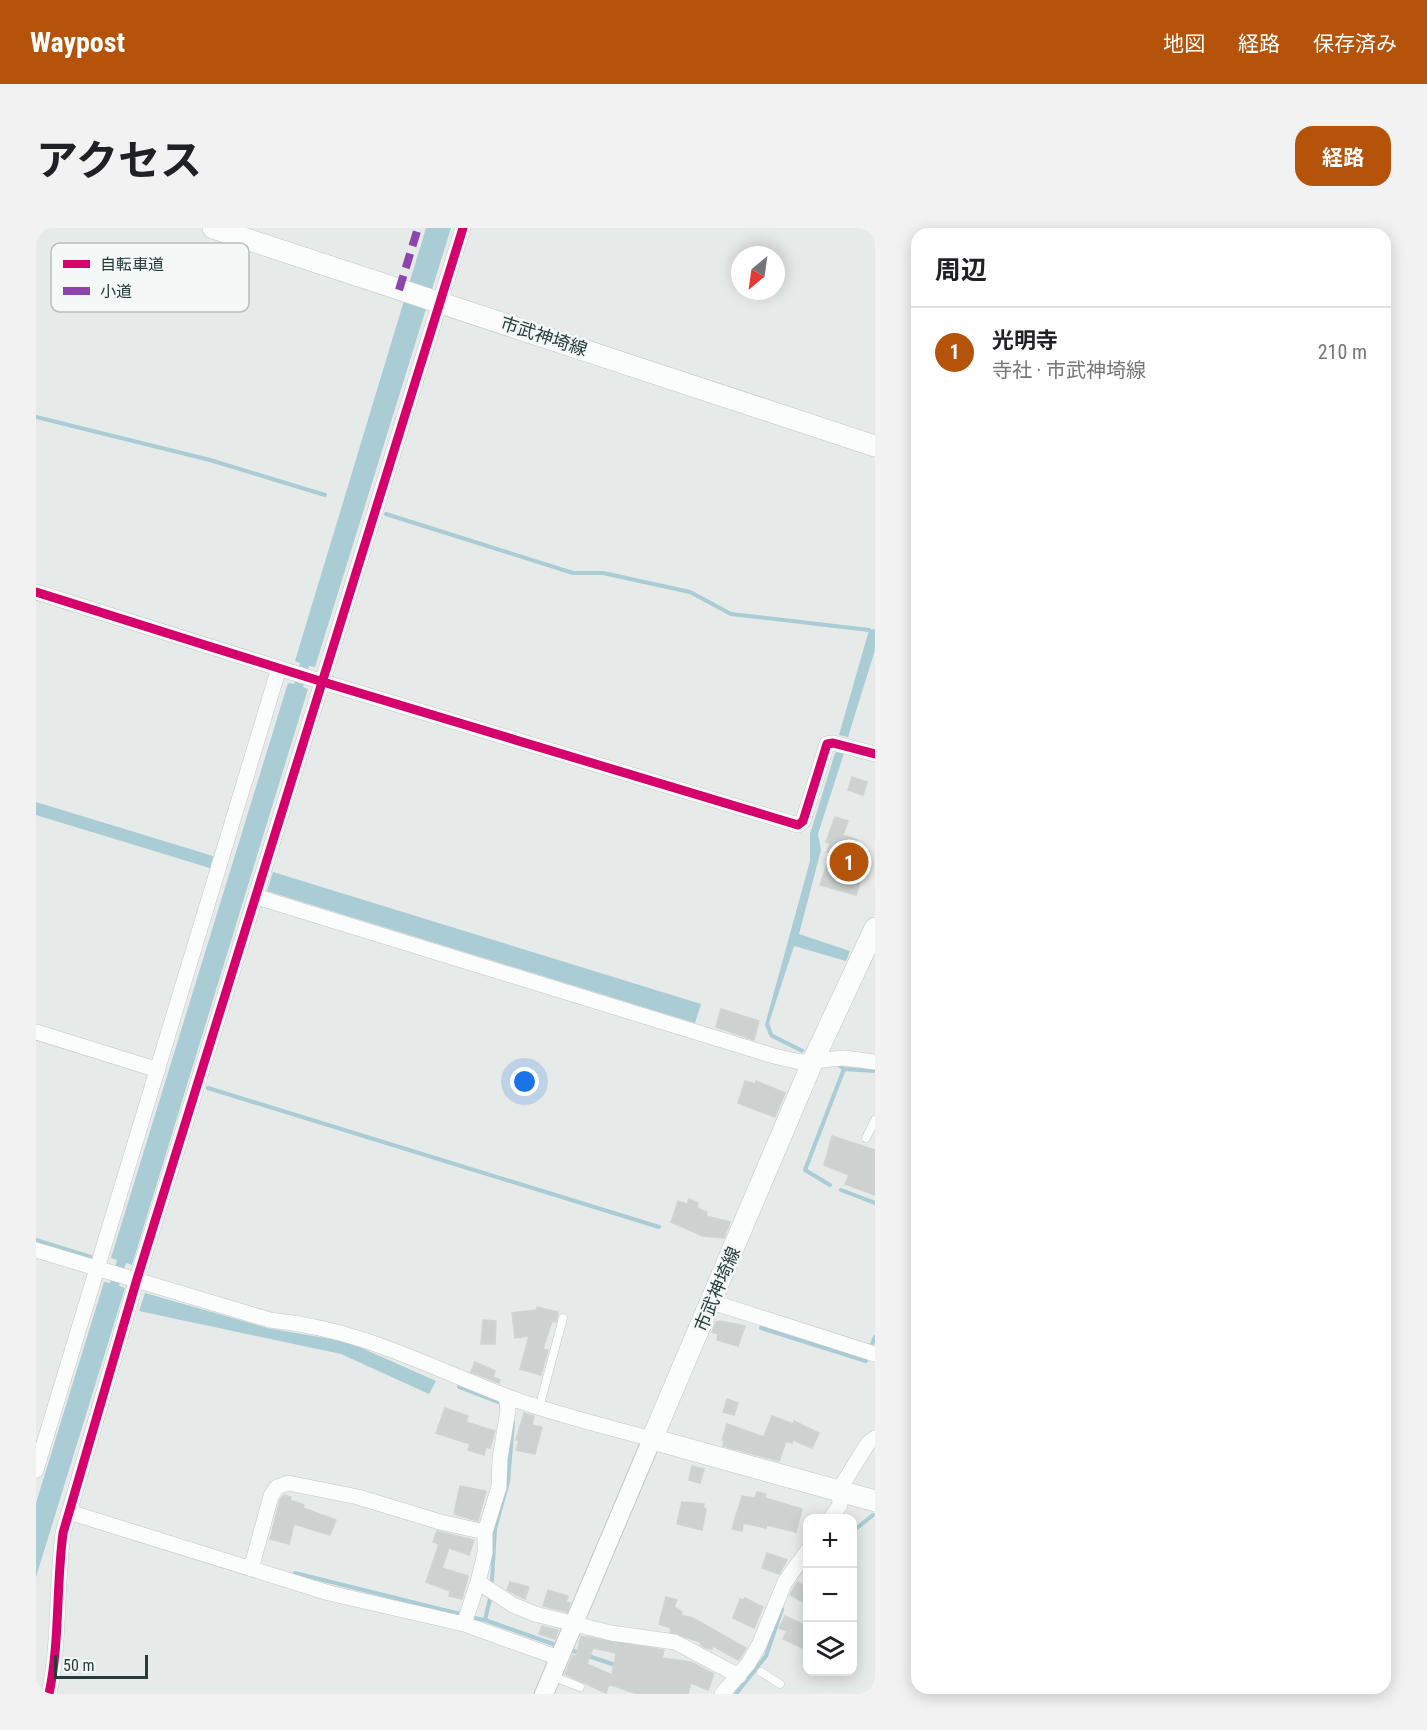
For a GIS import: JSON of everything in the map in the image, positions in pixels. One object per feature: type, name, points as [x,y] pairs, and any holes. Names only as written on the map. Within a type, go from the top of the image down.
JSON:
[{"type":"main road","name":"市武神埼線","points":[[213,228],[875,446]]},
{"type":"main road","name":"市武神埼線","points":[[652,1438],[813,1061],[875,928]]},
{"type":"main road","points":[[652,1438],[875,1501]]},
{"type":"street","points":[[36,1470],[118,1274],[257,897],[437,301],[463,228]]},
{"type":"street","points":[[36,592],[323,682],[798,825],[803,821],[827,744],[833,742],[875,754]]},
{"type":"street","points":[[49,1694],[57,1636],[57,1576],[63,1533],[159,1070],[279,668]]},
{"type":"street","points":[[257,897],[774,1056],[800,1062],[844,1058],[875,1062]]},
{"type":"street","points":[[36,1032],[159,1070]]},
{"type":"street","points":[[36,1250],[270,1320],[311,1324],[368,1340],[539,1408],[652,1438],[544,1694]]},
{"type":"street","points":[[712,1302],[875,1354]]},
{"type":"street","points":[[464,1624],[478,1582],[485,1553],[485,1533],[499,1486],[500,1459],[508,1410],[506,1396]]},
{"type":"street","points":[[834,1514],[840,1505],[839,1490],[868,1443],[875,1438]]},
{"type":"street","points":[[251,1569],[271,1496],[277,1487],[288,1483],[358,1497],[485,1533]]},
{"type":"street","points":[[69,1512],[329,1593],[464,1624],[559,1658]]},
{"type":"street","points":[[722,1694],[740,1676],[759,1645],[785,1582],[803,1556]]},
{"type":"street","points":[[478,1582],[513,1605],[535,1614],[673,1648],[740,1676]]},
{"type":"lane","points":[[866,1138],[875,1120]]},
{"type":"lane","points":[[539,1408],[563,1318]]},
{"type":"lane","points":[[761,1672],[780,1684]]},
{"type":"lane","points":[[552,1676],[580,1688]]},
{"type":"water","points":[[426,228],[451,228],[315,667],[309,666],[303,687],[308,689],[132,1265],[126,1263],[119,1286],[125,1288],[36,1577],[36,1503],[104,1282],[110,1283],[117,1260],[111,1258],[288,683],[294,684],[300,663],[295,661]]},
{"type":"water","points":[[875,629],[875,650],[848,737],[839,735],[869,630]]},
{"type":"water","points":[[840,751],[844,753],[818,834],[821,850],[799,934],[850,951],[846,961],[794,946],[769,1023],[773,1034],[805,1050],[802,1053],[770,1037],[765,1025],[810,861],[810,834],[835,753]]},
{"type":"water","points":[[36,802],[213,856],[210,868],[36,815]]},
{"type":"water","points":[[273,872],[701,1004],[695,1023],[267,891]]},
{"type":"water","points":[[145,1293],[267,1328],[348,1342],[436,1381],[429,1394],[341,1354],[139,1311]]},
{"type":"building","points":[[852,777],[867,782],[863,795],[848,790]]},
{"type":"building","points":[[835,817],[848,821],[843,835],[857,840],[855,846],[869,851],[856,895],[820,885],[831,853],[827,852],[830,843],[826,842]]},
{"type":"building","points":[[721,1009],[759,1021],[754,1040],[716,1027]]},
{"type":"building","points":[[745,1081],[755,1084],[756,1081],[785,1093],[775,1117],[738,1103]]},
{"type":"building","points":[[832,1136],[875,1150],[875,1195],[845,1184],[849,1175],[824,1165]]},
{"type":"building","points":[[689,1199],[698,1203],[697,1208],[707,1212],[706,1216],[730,1222],[724,1238],[703,1236],[671,1222],[678,1201],[687,1204]]},
{"type":"building","points":[[537,1307],[558,1312],[556,1322],[552,1321],[543,1349],[548,1350],[541,1375],[520,1369],[529,1336],[515,1338],[512,1313],[537,1310]]},
{"type":"building","points":[[483,1320],[496,1321],[495,1344],[481,1344]]},
{"type":"building","points":[[716,1322],[745,1326],[738,1346],[717,1340],[718,1334],[712,1332]]},
{"type":"building","points":[[475,1362],[495,1371],[493,1377],[500,1380],[499,1383],[471,1372]]},
{"type":"building","points":[[727,1399],[738,1403],[734,1415],[723,1412]]},
{"type":"building","points":[[445,1408],[468,1416],[466,1422],[495,1431],[490,1448],[486,1447],[484,1455],[468,1450],[470,1444],[436,1433]]},
{"type":"building","points":[[524,1413],[534,1416],[532,1425],[542,1427],[535,1454],[516,1450],[519,1441],[516,1440]]},
{"type":"building","points":[[772,1416],[793,1424],[794,1421],[819,1433],[812,1448],[793,1440],[792,1443],[786,1441],[779,1461],[723,1446],[724,1441],[722,1440],[727,1424],[764,1437]]},
{"type":"building","points":[[692,1466],[704,1469],[700,1483],[689,1480]]},
{"type":"building","points":[[460,1486],[486,1491],[478,1521],[454,1514]]},
{"type":"building","points":[[757,1492],[766,1494],[765,1498],[802,1509],[796,1532],[767,1525],[766,1528],[743,1523],[742,1531],[732,1529],[742,1496],[755,1498]]},
{"type":"building","points":[[284,1495],[304,1505],[303,1508],[336,1520],[330,1535],[294,1524],[289,1544],[270,1539],[280,1500]]},
{"type":"building","points":[[682,1502],[704,1504],[703,1508],[706,1509],[702,1530],[677,1524]]},
{"type":"building","points":[[437,1531],[474,1540],[469,1555],[449,1548],[442,1568],[468,1576],[462,1599],[449,1596],[450,1591],[426,1582],[439,1544],[433,1542]]},
{"type":"building","points":[[767,1553],[787,1560],[779,1574],[762,1568]]},
{"type":"building","points":[[510,1582],[529,1587],[525,1599],[507,1590]]},
{"type":"building","points":[[797,1582],[803,1586],[803,1602],[790,1595]]},
{"type":"building","points":[[548,1590],[568,1596],[566,1602],[570,1603],[567,1612],[543,1606]]},
{"type":"building","points":[[666,1597],[677,1600],[674,1607],[682,1612],[681,1615],[693,1618],[746,1648],[740,1658],[738,1660],[713,1646],[712,1649],[706,1648],[700,1642],[670,1632],[671,1628],[659,1624]]},
{"type":"building","points":[[745,1598],[763,1607],[754,1628],[733,1618],[740,1599]]},
{"type":"building","points":[[785,1616],[803,1624],[803,1648],[783,1639],[787,1631],[779,1628]]},
{"type":"building","points":[[542,1626],[558,1630],[555,1639],[539,1634]]},
{"type":"building","points":[[581,1636],[664,1650],[662,1658],[691,1662],[714,1674],[708,1690],[691,1683],[688,1694],[637,1694],[609,1684],[606,1693],[565,1674],[573,1655],[576,1656]],"holes":[[[593,1648],[616,1653],[612,1675],[587,1664]]]},
{"type":"waterway","points":[[36,417],[210,460],[325,495]]},
{"type":"waterway","points":[[386,514],[573,573],[603,573],[690,592],[731,614],[869,630]]},
{"type":"waterway","points":[[830,1185],[805,1170],[844,1069],[839,1065]]},
{"type":"waterway","points":[[844,1069],[875,1071]]},
{"type":"waterway","points":[[208,1088],[659,1227]]},
{"type":"waterway","points":[[841,1190],[875,1203]]},
{"type":"waterway","points":[[36,1240],[94,1258]]},
{"type":"waterway","points":[[761,1328],[866,1361]]},
{"type":"waterway","points":[[872,1344],[875,1337]]},
{"type":"waterway","points":[[459,1387],[498,1402]]},
{"type":"waterway","points":[[492,1581],[495,1529],[508,1482],[513,1422]]},
{"type":"waterway","points":[[857,1528],[873,1515]]},
{"type":"waterway","points":[[295,1573],[460,1614]]},
{"type":"waterway","points":[[490,1599],[485,1620],[553,1644]]},
{"type":"waterway","points":[[736,1694],[766,1656],[782,1609]]},
{"type":"waterway","points":[[474,1618],[485,1620]]},
{"type":"waterway","points":[[571,1650],[618,1666]]},
{"type":"marked path","points":[[399,290],[418,228]]},
{"type":"cycle path","points":[[49,1694],[55,1654],[63,1533],[137,1279],[463,228]]},
{"type":"cycle path","points":[[36,592],[323,682],[798,825],[803,821],[827,744],[833,743],[875,754]]},
{"type":"place","name":"光明寺","points":[[849,862]]}]
